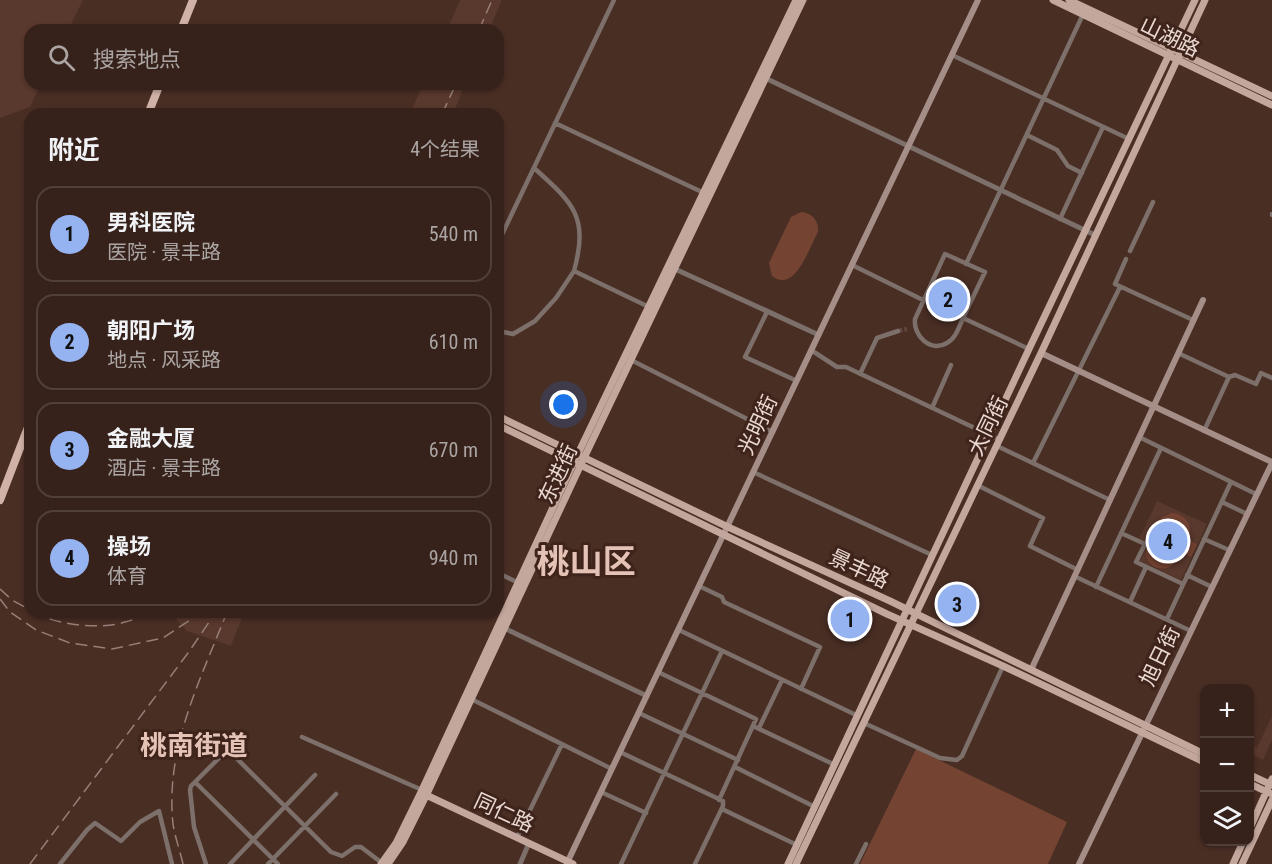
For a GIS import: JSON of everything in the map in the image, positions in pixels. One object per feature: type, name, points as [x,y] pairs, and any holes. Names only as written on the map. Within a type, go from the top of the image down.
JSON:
[{"type":"highway","points":[[183,24],[193,0]]},
{"type":"highway","points":[[150,108],[158,90]]},
{"type":"highway","points":[[0,500],[24,438]]},
{"type":"main road","name":"东进街","points":[[579,460],[675,269],[796,0]]},
{"type":"main road","name":"东进街","points":[[384,864],[403,842],[423,794],[649,307],[704,193],[803,0]]},
{"type":"main road","name":"光明街","points":[[568,863],[978,0]]},
{"type":"main road","name":"山湖路","points":[[1053,0],[1085,7]]},
{"type":"main road","name":"山湖路","points":[[1069,0],[1272,105]]},
{"type":"main road","name":"大同街","points":[[788,864],[988,435],[1195,0]]},
{"type":"main road","name":"大同街","points":[[796,864],[1041,353],[1205,0]]},
{"type":"main road","name":"山湖路","points":[[1179,56],[1272,96]]},
{"type":"main road","points":[[1031,670],[1203,300]]},
{"type":"main road","points":[[1041,353],[1272,463]]},
{"type":"main road","name":"景丰路","points":[[504,419],[579,460]]},
{"type":"main road","name":"景丰路","points":[[504,428],[916,614],[1031,670],[1200,760]]},
{"type":"main road","name":"旭日街","points":[[1079,864],[1272,463]]},
{"type":"main road","name":"景丰路","points":[[726,530],[910,625],[1200,752]]},
{"type":"main road","name":"东进街","points":[[423,794],[471,699],[504,628],[521,584]]},
{"type":"main road","points":[[1254,777],[1271,783],[1269,793],[1254,821]]},
{"type":"main road","points":[[1254,786],[1269,793]]},
{"type":"main road","name":"同仁路","points":[[423,794],[517,837],[529,845]]},
{"type":"main road","name":"同仁路","points":[[423,794],[568,863]]},
{"type":"main road","points":[[1242,864],[1272,800]]},
{"type":"main road","points":[[1233,864],[1241,846]]},
{"type":"street","points":[[504,230],[614,0]]},
{"type":"street","points":[[966,264],[1085,7]]},
{"type":"street","points":[[952,55],[1129,140]]},
{"type":"street","points":[[763,77],[1095,235]]},
{"type":"street","points":[[555,123],[704,193]]},
{"type":"street","points":[[1060,219],[1103,127]]},
{"type":"street","points":[[1027,135],[1057,150],[1068,166],[1082,173]]},
{"type":"street","points":[[504,332],[513,334],[535,321],[556,298],[574,271],[580,240],[578,222],[565,195],[534,168]]},
{"type":"street","points":[[1130,251],[1153,202]]},
{"type":"street","points":[[945,254],[985,272],[954,337],[946,343],[938,346],[928,344],[914,326],[923,300],[945,254]]},
{"type":"street","points":[[1126,259],[1114,284],[1193,321]]},
{"type":"street","points":[[852,265],[923,300]]},
{"type":"street","points":[[675,269],[819,335]]},
{"type":"street","points":[[574,271],[649,307]]},
{"type":"street","points":[[1033,463],[1120,287]]},
{"type":"street","points":[[767,312],[745,357],[797,381]]},
{"type":"street","points":[[963,318],[1029,349]]},
{"type":"street","points":[[907,328],[914,326]]},
{"type":"street","points":[[860,374],[877,338],[898,331]]},
{"type":"street","points":[[812,350],[829,363],[837,367],[846,367],[988,435],[1033,463],[1110,500]]},
{"type":"street","points":[[1178,353],[1229,377],[1235,375],[1256,384],[1261,373],[1272,378]]},
{"type":"street","points":[[631,360],[772,432]]},
{"type":"street","points":[[932,408],[951,365]]},
{"type":"street","points":[[1204,431],[1229,377]]},
{"type":"street","points":[[1139,437],[1256,494]]},
{"type":"street","points":[[1096,586],[1161,448]]},
{"type":"street","points":[[753,472],[932,555]]},
{"type":"street","points":[[1167,620],[1231,482]]},
{"type":"street","points":[[977,485],[1043,518],[1030,546],[1096,586],[1191,631]]},
{"type":"street","points":[[1222,502],[1247,514]]},
{"type":"street","points":[[1121,533],[1145,544],[1136,562],[1183,584]]},
{"type":"street","points":[[1204,539],[1229,550]]},
{"type":"street","points":[[1130,602],[1146,567]]},
{"type":"street","points":[[1187,575],[1212,587]]},
{"type":"street","points":[[504,576],[521,584]]},
{"type":"street","points":[[699,586],[722,597],[724,602],[820,647],[801,689]]},
{"type":"street","points":[[504,628],[647,696]]},
{"type":"street","points":[[678,630],[858,716]]},
{"type":"street","points":[[621,864],[722,651]]},
{"type":"street","points":[[864,723],[940,758],[957,760],[962,756],[1003,666]]},
{"type":"street","points":[[658,672],[756,719],[719,800]]},
{"type":"street","points":[[759,728],[782,680]]},
{"type":"street","points":[[471,699],[612,769]]},
{"type":"street","points":[[639,713],[738,760]]},
{"type":"street","points":[[753,726],[835,765]]},
{"type":"street","points":[[214,737],[336,856],[346,855],[352,849],[361,847],[384,864]]},
{"type":"street","points":[[302,737],[423,794]]},
{"type":"street","points":[[517,837],[562,744]]},
{"type":"street","points":[[206,864],[194,827],[190,790],[227,750]]},
{"type":"street","points":[[620,752],[724,803],[695,864]]},
{"type":"street","points":[[735,767],[815,807]]},
{"type":"street","points":[[230,864],[315,775]]},
{"type":"street","points":[[195,782],[278,864]]},
{"type":"street","points":[[601,792],[646,813]]},
{"type":"street","points":[[268,864],[336,794]]},
{"type":"street","points":[[722,809],[797,845]]},
{"type":"street","points":[[60,864],[95,823],[121,841],[140,822],[159,811],[172,864]]},
{"type":"street","points":[[856,864],[866,844]]},
{"type":"street","points":[[520,864],[529,845]]},
{"type":"shaded area","points":[[0,0],[83,0],[71,24],[24,24],[24,90],[38,90],[30,107],[0,118]]},
{"type":"shaded area","points":[[460,0],[502,0],[492,24],[450,24]]},
{"type":"shaded area","points":[[420,90],[463,90],[455,108],[413,108]]},
{"type":"shaded area","points":[[801,212],[814,218],[818,232],[800,267],[788,279],[780,280],[772,276],[769,263],[791,217]]},
{"type":"shaded area","points":[[1157,501],[1207,524],[1181,580],[1140,561],[1148,543],[1139,539]]},
{"type":"shaded area","points":[[1172,513],[1182,516],[1187,521],[1190,531],[1186,539],[1197,544],[1191,557],[1180,552],[1172,565],[1164,568],[1156,567],[1147,559],[1146,550],[1162,517]]},
{"type":"shaded area","points":[[242,618],[231,646],[187,631],[176,619]]},
{"type":"shaded area","points":[[1272,716],[1272,740],[1263,760],[1254,755],[1254,747],[1257,748]]},
{"type":"shaded area","points":[[916,749],[1067,822],[1048,864],[860,864]]},
{"type":"tunnel","points":[[898,331],[907,329]]},
{"type":"railway","points":[[482,24],[492,0]]},
{"type":"railway","points":[[445,108],[453,90]]},
{"type":"railway","points":[[0,589],[24,607]]},
{"type":"railway","points":[[0,599],[10,612],[36,630],[70,643],[112,649],[163,638],[193,618]]},
{"type":"railway","points":[[48,618],[91,626],[115,624],[137,618]]},
{"type":"railway","points":[[30,864],[212,618]]},
{"type":"railway","points":[[183,864],[173,824],[174,769],[187,715],[225,618]]},
{"type":"place","name":"朝阳广场","points":[[948,299]]},
{"type":"place","name":"操场","points":[[1168,541]]},
{"type":"place","name":"金融大厦","points":[[957,604]]},
{"type":"place","name":"男科医院","points":[[850,619]]},
{"type":"district","name":"桃山区","points":[[586,561]]},
{"type":"district","name":"桃南街道","points":[[194,746]]}]
